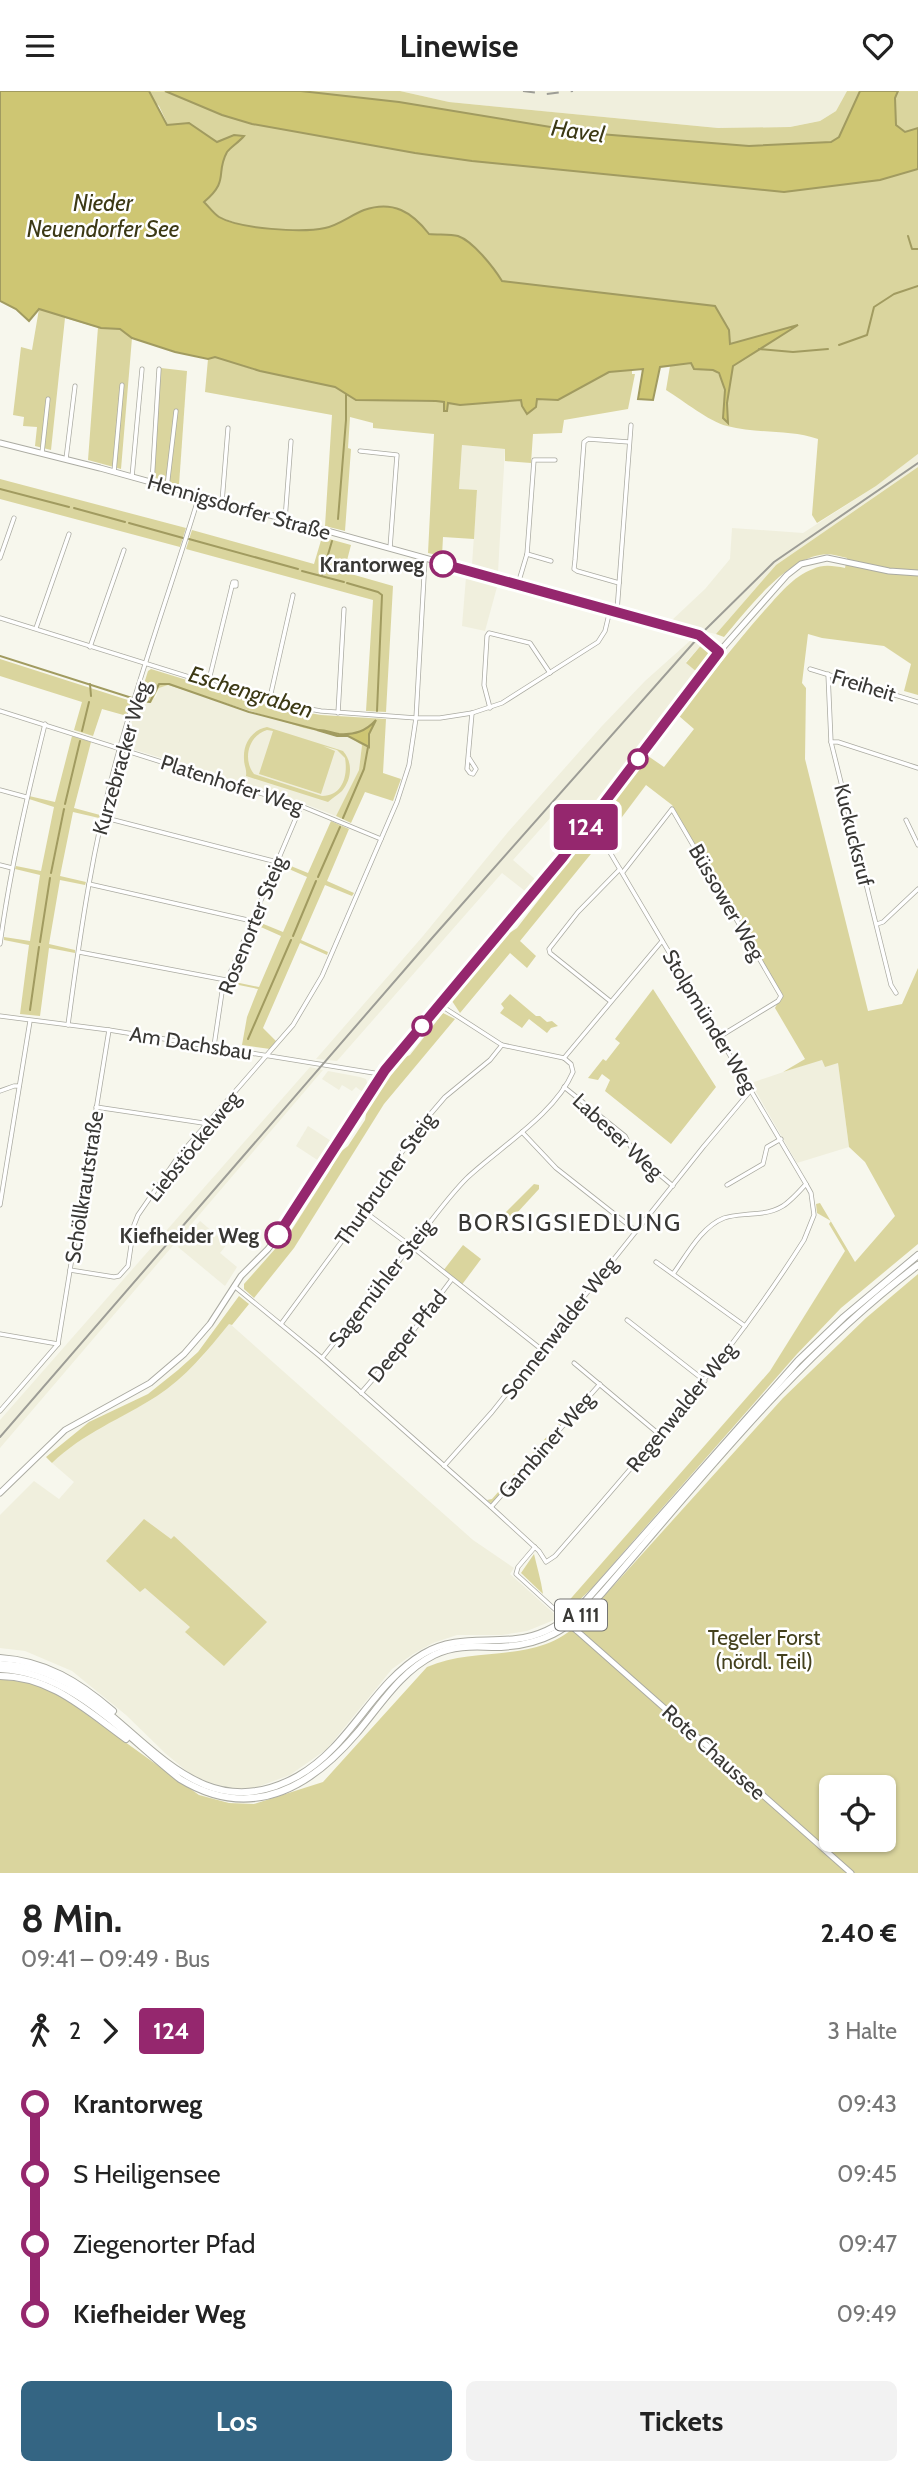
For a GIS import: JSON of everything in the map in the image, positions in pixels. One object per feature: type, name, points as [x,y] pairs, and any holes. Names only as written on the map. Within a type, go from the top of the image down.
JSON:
[{"type":"highway","name":"A 111","points":[[169,1767],[202,1785],[220,1791],[244,1793],[272,1788],[303,1773],[329,1753],[395,1677],[422,1654],[457,1641],[516,1639],[556,1626],[597,1590],[798,1361],[854,1308],[918,1255]]},
{"type":"highway","name":"A 111","points":[[0,1667],[36,1669],[70,1685],[92,1700],[191,1786],[214,1796],[246,1799],[278,1793],[312,1775],[334,1757],[395,1686],[424,1661],[459,1647],[512,1647],[531,1643],[551,1636],[571,1624],[594,1602],[794,1376],[873,1301],[918,1265]]},
{"type":"highway","points":[[0,1658],[34,1663],[69,1678],[97,1698],[169,1767]]},
{"type":"highway","points":[[0,1676],[39,1682],[68,1696],[169,1767]]},
{"type":"main road","name":"Hennigsdorfer Straße","points":[[0,443],[613,610],[699,635],[719,652]]},
{"type":"main road","points":[[0,1493],[65,1430],[150,1383],[204,1332],[234,1286],[276,1239],[381,1076],[590,823],[719,652],[793,570],[817,559],[839,559],[879,569],[918,573]]},
{"type":"main road","name":"Rote Chaussee","points":[[560,1614],[851,1873]]},
{"type":"street","points":[[132,477],[142,369]]},
{"type":"street","points":[[152,483],[159,369]]},
{"type":"street","points":[[114,472],[122,385]]},
{"type":"street","points":[[66,459],[75,386]]},
{"type":"street","points":[[42,453],[48,399]]},
{"type":"street","points":[[167,487],[176,411]]},
{"type":"street","points":[[0,618],[269,702],[338,713],[416,718],[440,718],[490,708],[516,696],[598,642],[605,631],[619,583],[631,425]]},
{"type":"street","points":[[222,502],[228,428]]},
{"type":"street","points":[[619,583],[574,569],[584,442],[588,439],[629,442]]},
{"type":"street","points":[[285,520],[291,441]]},
{"type":"street","points":[[360,451],[397,455],[390,549]]},
{"type":"street","points":[[518,584],[527,554],[534,460],[555,460]]},
{"type":"street","name":"Kurzebracker Weg","points":[[68,1025],[102,817],[120,748],[199,496]]},
{"type":"street","points":[[0,558],[14,518]]},
{"type":"street","points":[[36,629],[69,534]]},
{"type":"street","points":[[90,647],[124,550]]},
{"type":"street","points":[[527,554],[551,561]]},
{"type":"street","points":[[269,1056],[303,1012],[321,977],[381,839],[408,767],[416,718],[425,559]]},
{"type":"street","points":[[208,684],[233,588]]},
{"type":"street","points":[[269,702],[293,595]]},
{"type":"street","points":[[338,713],[344,609]]},
{"type":"street","points":[[490,708],[483,681],[489,633],[530,643],[550,674]]},
{"type":"street","name":"Freiheit","points":[[810,669],[918,702]]},
{"type":"street","name":"Kuckucksruf","points":[[828,674],[831,742],[891,985],[896,993]]},
{"type":"street","name":"Platenhofer Weg","points":[[0,711],[301,806],[381,839]]},
{"type":"street","points":[[469,758],[472,713]]},
{"type":"street","points":[[0,944],[26,797],[45,724]]},
{"type":"street","points":[[831,742],[918,768]]},
{"type":"street","points":[[0,790],[26,797]]},
{"type":"street","name":"Rosenorter Steig","points":[[214,1047],[226,980],[301,806]]},
{"type":"street","name":"Büssower Weg","points":[[621,871],[672,809],[781,996],[778,1001],[719,1037]]},
{"type":"street","points":[[102,817],[277,862]]},
{"type":"street","points":[[906,820],[918,845]]},
{"type":"street","name":"Stolpmünder Weg","points":[[590,823],[595,827],[806,1184],[814,1204],[812,1224]]},
{"type":"street","points":[[0,865],[12,867]]},
{"type":"street","points":[[610,1001],[550,953],[549,949],[578,912],[621,871]]},
{"type":"street","points":[[89,884],[252,921]]},
{"type":"street","points":[[877,924],[883,922],[918,889]]},
{"type":"street","points":[[564,1058],[662,941]]},
{"type":"street","points":[[79,952],[226,980]]},
{"type":"street","points":[[440,1005],[502,1045],[564,1058],[571,1064],[573,1072],[564,1087]]},
{"type":"street","name":"Am Dachsbau","points":[[0,1016],[109,1030],[381,1076]]},
{"type":"street","points":[[0,1205],[30,1021]]},
{"type":"street","name":"Schöllkrautstraße","points":[[58,1344],[109,1030]]},
{"type":"street","name":"Thurbrucher Steig","points":[[280,1324],[364,1211],[406,1144],[434,1109],[490,1060],[502,1045]]},
{"type":"street","name":"Liebstöckelweg","points":[[71,1270],[114,1277],[124,1271],[128,1266],[138,1215],[178,1157],[269,1056]]},
{"type":"street","points":[[0,1091],[19,1086]]},
{"type":"street","name":"Sagemühler Steig","points":[[321,1358],[409,1245],[467,1178],[522,1132],[564,1087]]},
{"type":"street","name":"Labeser Weg","points":[[564,1087],[625,1136],[634,1153],[673,1186]]},
{"type":"street","name":"Sonnenwalder Weg","points":[[444,1467],[492,1412],[751,1090]]},
{"type":"street","points":[[96,1107],[203,1123],[205,1126]]},
{"type":"street","points":[[522,1132],[556,1168],[636,1231]]},
{"type":"street","points":[[727,1185],[762,1164],[767,1147],[781,1139]]},
{"type":"street","points":[[673,1274],[713,1224],[733,1215],[766,1214],[777,1210],[786,1205],[806,1184]]},
{"type":"street","points":[[364,1211],[542,1350]]},
{"type":"street","name":"Regenwalder Weg","points":[[535,1547],[546,1562],[555,1556],[660,1436],[746,1327],[784,1272],[812,1224]]},
{"type":"street","points":[[656,1262],[746,1327]]},
{"type":"street","name":"Deeper Pfad","points":[[361,1393],[404,1343],[452,1279]]},
{"type":"street","points":[[234,1286],[321,1358],[535,1547],[518,1567],[516,1574],[560,1614]]},
{"type":"street","points":[[627,1320],[705,1381]]},
{"type":"street","points":[[0,1334],[58,1344]]},
{"type":"street","points":[[0,1411],[58,1344]]},
{"type":"street","points":[[574,1363],[660,1436]]},
{"type":"street","name":"Gambiner Weg","points":[[491,1507],[600,1384]]},
{"type":"shaded area","points":[[400,91],[847,91],[836,111],[820,121],[790,127],[718,128],[449,102]]},
{"type":"shaded area","points":[[462,445],[505,449],[498,572],[472,565],[477,491],[459,489]]},
{"type":"shaded area","points":[[918,454],[918,467],[776,565],[716,634],[707,632],[699,641],[703,643],[686,662],[697,672],[573,832],[552,816],[513,860],[535,879],[525,891],[502,873],[337,1061],[316,1059],[423,936],[508,832],[602,726],[645,681],[701,631],[671,621],[705,589],[730,559],[732,528],[803,533],[876,486]]},
{"type":"shaded area","points":[[466,577],[497,587],[485,631],[462,626]]},
{"type":"shaded area","points":[[168,685],[304,728],[348,736],[362,745],[359,770],[336,816],[292,799],[126,747],[138,703],[144,705],[156,697],[159,688]]},
{"type":"shaded area","points":[[822,1059],[838,1063],[849,1147],[797,1163],[751,1083]]},
{"type":"shaded area","points":[[310,1067],[323,1070],[0,1448],[0,1420]]},
{"type":"shaded area","points":[[328,1071],[366,1079],[368,1086],[364,1093],[356,1087],[352,1091],[342,1085],[339,1090],[322,1079]]},
{"type":"shaded area","points":[[308,1126],[331,1141],[319,1161],[296,1146]]},
{"type":"shaded area","points":[[200,1221],[227,1244],[220,1253],[237,1267],[225,1286],[178,1247]]},
{"type":"shaded area","points":[[229,1323],[473,1540],[514,1568],[510,1574],[559,1618],[527,1631],[502,1635],[457,1635],[433,1643],[413,1654],[392,1669],[327,1749],[290,1775],[252,1789],[232,1789],[195,1778],[126,1715],[72,1671],[25,1651],[0,1648],[0,1515],[34,1481],[59,1499],[74,1482],[52,1463],[68,1447],[151,1400],[171,1385],[201,1358]]},
{"type":"green space","points":[[141,91],[175,91],[230,113],[918,167],[918,454],[876,486],[817,523],[812,515],[818,439],[727,426],[704,415],[666,390],[670,366],[691,363],[694,369],[714,370],[722,380],[723,418],[728,422],[727,403],[732,366],[792,327],[730,345],[533,312],[274,236],[219,217],[204,202],[159,106]]},
{"type":"green space","points":[[301,91],[400,91],[449,102],[718,128],[790,127],[820,121],[836,111],[847,91],[860,91],[839,137],[831,142],[750,146],[587,133]]},
{"type":"green space","points":[[898,91],[918,91],[918,128],[905,132],[896,125],[895,97]]},
{"type":"green space","points":[[39,309],[58,315],[72,315],[96,327],[65,318],[51,450],[35,446],[37,427],[23,426],[24,417],[13,415],[21,347],[32,350]]},
{"type":"green space","points":[[104,321],[174,351],[132,338],[121,469],[88,460],[98,327],[101,328]]},
{"type":"green space","points":[[215,357],[255,370],[335,387],[356,400],[521,400],[536,407],[536,399],[558,400],[609,372],[632,370],[632,374],[635,374],[628,409],[564,420],[562,433],[533,434],[531,463],[505,461],[505,449],[462,445],[459,489],[477,490],[474,539],[443,537],[442,556],[428,553],[434,434],[373,428],[373,423],[350,417],[348,448],[351,449],[345,531],[325,526],[332,415],[205,392],[208,359]]},
{"type":"green space","points":[[161,368],[187,371],[179,485],[152,477]]},
{"type":"green space","points":[[918,467],[918,695],[904,691],[911,664],[884,646],[808,634],[802,683],[806,688],[805,759],[868,1011],[902,1004],[918,968],[918,1244],[841,1308],[797,1354],[592,1588],[566,1613],[560,1607],[566,1604],[770,1371],[845,1251],[829,1224],[831,1221],[855,1262],[895,1216],[865,1162],[849,1147],[838,1063],[825,1067],[822,1060],[783,1072],[805,1059],[775,1008],[781,996],[672,805],[646,785],[607,837],[597,822],[648,756],[664,767],[694,729],[679,716],[780,593],[799,576],[817,567],[845,568],[847,558],[820,555],[806,559],[767,588],[724,637],[716,634],[776,565]]},
{"type":"green space","points":[[0,479],[186,528],[180,547],[0,499]]},
{"type":"green space","points":[[192,530],[314,564],[322,537],[351,545],[344,572],[393,586],[386,712],[366,711],[373,600],[186,549]]},
{"type":"green space","points":[[703,643],[711,654],[697,672],[686,663]]},
{"type":"green space","points":[[0,659],[131,701],[127,716],[102,709],[93,736],[74,730],[82,702],[0,676]]},
{"type":"green space","points":[[151,669],[275,707],[321,715],[386,719],[383,773],[401,779],[393,801],[365,792],[351,823],[336,816],[359,770],[362,745],[348,737],[304,728],[168,685],[159,688],[151,703],[138,703]]},
{"type":"green space","points":[[267,727],[343,751],[350,771],[342,791],[328,802],[246,776],[245,748],[253,734]],"holes":[[[273,731],[259,774],[321,794],[335,751],[323,746],[337,750],[345,758],[345,777],[339,788],[322,796],[254,774],[248,761],[249,748],[261,733]]]},
{"type":"green space","points":[[72,736],[91,742],[74,808],[100,815],[99,818],[73,812],[60,876],[86,882],[85,885],[60,880],[49,944],[75,950],[75,953],[49,948],[40,1016],[20,1014],[29,945],[4,940],[4,937],[30,941],[40,875],[15,869],[16,866],[41,871],[54,807],[29,799],[29,796],[55,802]]},
{"type":"green space","points":[[331,821],[349,829],[327,881],[354,893],[352,896],[325,885],[301,940],[328,952],[327,955],[300,943],[263,1028],[276,1041],[270,1049],[242,1045],[247,1017],[258,989],[229,983],[230,981],[259,987],[281,936],[254,924],[256,921],[283,932],[307,877],[280,865],[281,862],[308,873]]},
{"type":"green space","points":[[589,835],[594,835],[599,844],[520,941],[536,956],[527,968],[510,953],[460,1013],[452,1001],[459,990],[508,934],[517,928]]},
{"type":"green space","points":[[653,989],[716,1087],[671,1144],[605,1091],[610,1080],[602,1074],[598,1080],[588,1078],[620,1043],[615,1039]]},
{"type":"green space","points":[[510,994],[536,1016],[558,1026],[547,1033],[529,1019],[522,1028],[500,1013],[504,1008],[501,1004]]},
{"type":"green space","points":[[443,1013],[455,1019],[384,1104],[294,1248],[254,1298],[244,1289],[244,1284],[291,1231],[339,1153],[348,1146],[365,1120],[367,1109],[374,1098],[403,1058],[410,1055]]},
{"type":"green space","points":[[534,1184],[539,1185],[539,1189],[506,1225],[503,1225],[499,1219]]},
{"type":"green space","points":[[820,1203],[831,1221],[817,1213],[816,1204]]},
{"type":"green space","points":[[463,1245],[481,1259],[461,1286],[443,1271]]},
{"type":"green space","name":"Tegeler Forst (nördl. Teil)","points":[[918,1274],[918,1873],[0,1873],[0,1679],[38,1684],[58,1694],[199,1795],[229,1803],[254,1804],[323,1782],[427,1667],[456,1658],[516,1651],[546,1644],[579,1624],[783,1398],[866,1318]]},
{"type":"green space","points":[[239,1296],[249,1304],[177,1381],[157,1396],[76,1443],[52,1463],[46,1457],[89,1422],[148,1394],[178,1370],[198,1352]]},
{"type":"green space","points":[[573,1407],[577,1407],[492,1504],[487,1500],[492,1499]]},
{"type":"green space","points":[[144,1519],[171,1539],[174,1536],[267,1622],[224,1666],[185,1632],[190,1627],[145,1588],[140,1592],[106,1561]]},
{"type":"green space","points":[[534,1554],[540,1579],[543,1594],[521,1573]]},
{"type":"water","name":"Nieder Neuendorfer See","points":[[0,91],[149,91],[167,125],[189,123],[217,142],[234,135],[244,136],[227,152],[220,182],[204,202],[217,216],[229,221],[271,229],[315,229],[335,225],[374,207],[393,207],[409,214],[429,234],[455,235],[470,243],[483,255],[502,281],[715,306],[729,330],[730,344],[798,325],[733,366],[727,403],[728,423],[723,418],[725,390],[719,373],[694,369],[691,363],[660,367],[653,400],[638,399],[643,369],[609,372],[558,400],[537,399],[536,407],[527,414],[521,400],[460,405],[448,403],[447,411],[444,411],[444,402],[436,401],[356,400],[335,387],[260,371],[215,357],[208,359],[175,352],[132,338],[120,329],[101,328],[39,309],[29,321],[16,309],[0,301]]},
{"type":"water","points":[[165,91],[301,91],[399,102],[587,133],[749,146],[831,142],[839,137],[860,91],[898,91],[895,98],[896,125],[905,132],[918,128],[918,169],[880,180],[784,192],[472,161],[252,124],[222,115]]},
{"type":"water","points":[[376,720],[369,734],[369,747],[348,736],[317,730],[350,734],[364,730]]},
{"type":"waterway","points":[[908,236],[912,249],[918,249]]},
{"type":"waterway","points":[[839,345],[867,335],[874,307],[894,294],[918,286]]},
{"type":"waterway","points":[[759,349],[793,352],[828,349]]},
{"type":"waterway","points":[[338,519],[346,394]]},
{"type":"waterway","points":[[0,489],[69,507]]},
{"type":"waterway","points":[[74,508],[125,522]]},
{"type":"waterway","points":[[129,523],[183,538]]},
{"type":"waterway","points":[[189,539],[298,569]]},
{"type":"waterway","points":[[322,575],[332,541]]},
{"type":"waterway","points":[[302,571],[344,582]]},
{"type":"waterway","points":[[347,583],[382,595],[377,711]]},
{"type":"waterway","name":"Eschengraben","points":[[0,656],[132,698]]},
{"type":"waterway","points":[[90,684],[91,696]]},
{"type":"waterway","name":"Eschengraben","points":[[140,700],[150,702],[159,684],[169,684],[249,712],[318,730]]},
{"type":"waterway","points":[[82,731],[89,702]]},
{"type":"waterway","points":[[65,804],[80,741]]},
{"type":"waterway","points":[[343,818],[364,769],[368,747]]},
{"type":"waterway","points":[[51,873],[64,809]]},
{"type":"waterway","points":[[318,877],[340,827]]},
{"type":"waterway","points":[[40,942],[50,878]]},
{"type":"waterway","points":[[293,936],[316,881]]},
{"type":"waterway","points":[[248,1039],[291,940]]},
{"type":"waterway","points":[[30,1010],[39,947]]},
{"type":"tram line","points":[[0,1437],[433,937],[704,631],[774,562],[918,463]]},
{"type":"railway","points":[[523,91],[546,94],[573,91]]},
{"type":"bus line","name":"124","points":[[278,1235],[385,1070],[563,857],[719,652],[699,635],[443,564]]},
{"type":"place","name":"Krantorweg","points":[[443,564]]},
{"type":"place","name":"Kiefheider Weg","points":[[278,1235]]},
{"type":"district","name":"BORSIGSIEDLUNG","points":[[570,1222]]},
{"type":"water label","name":"Havel","points":[[578,131]]}]
